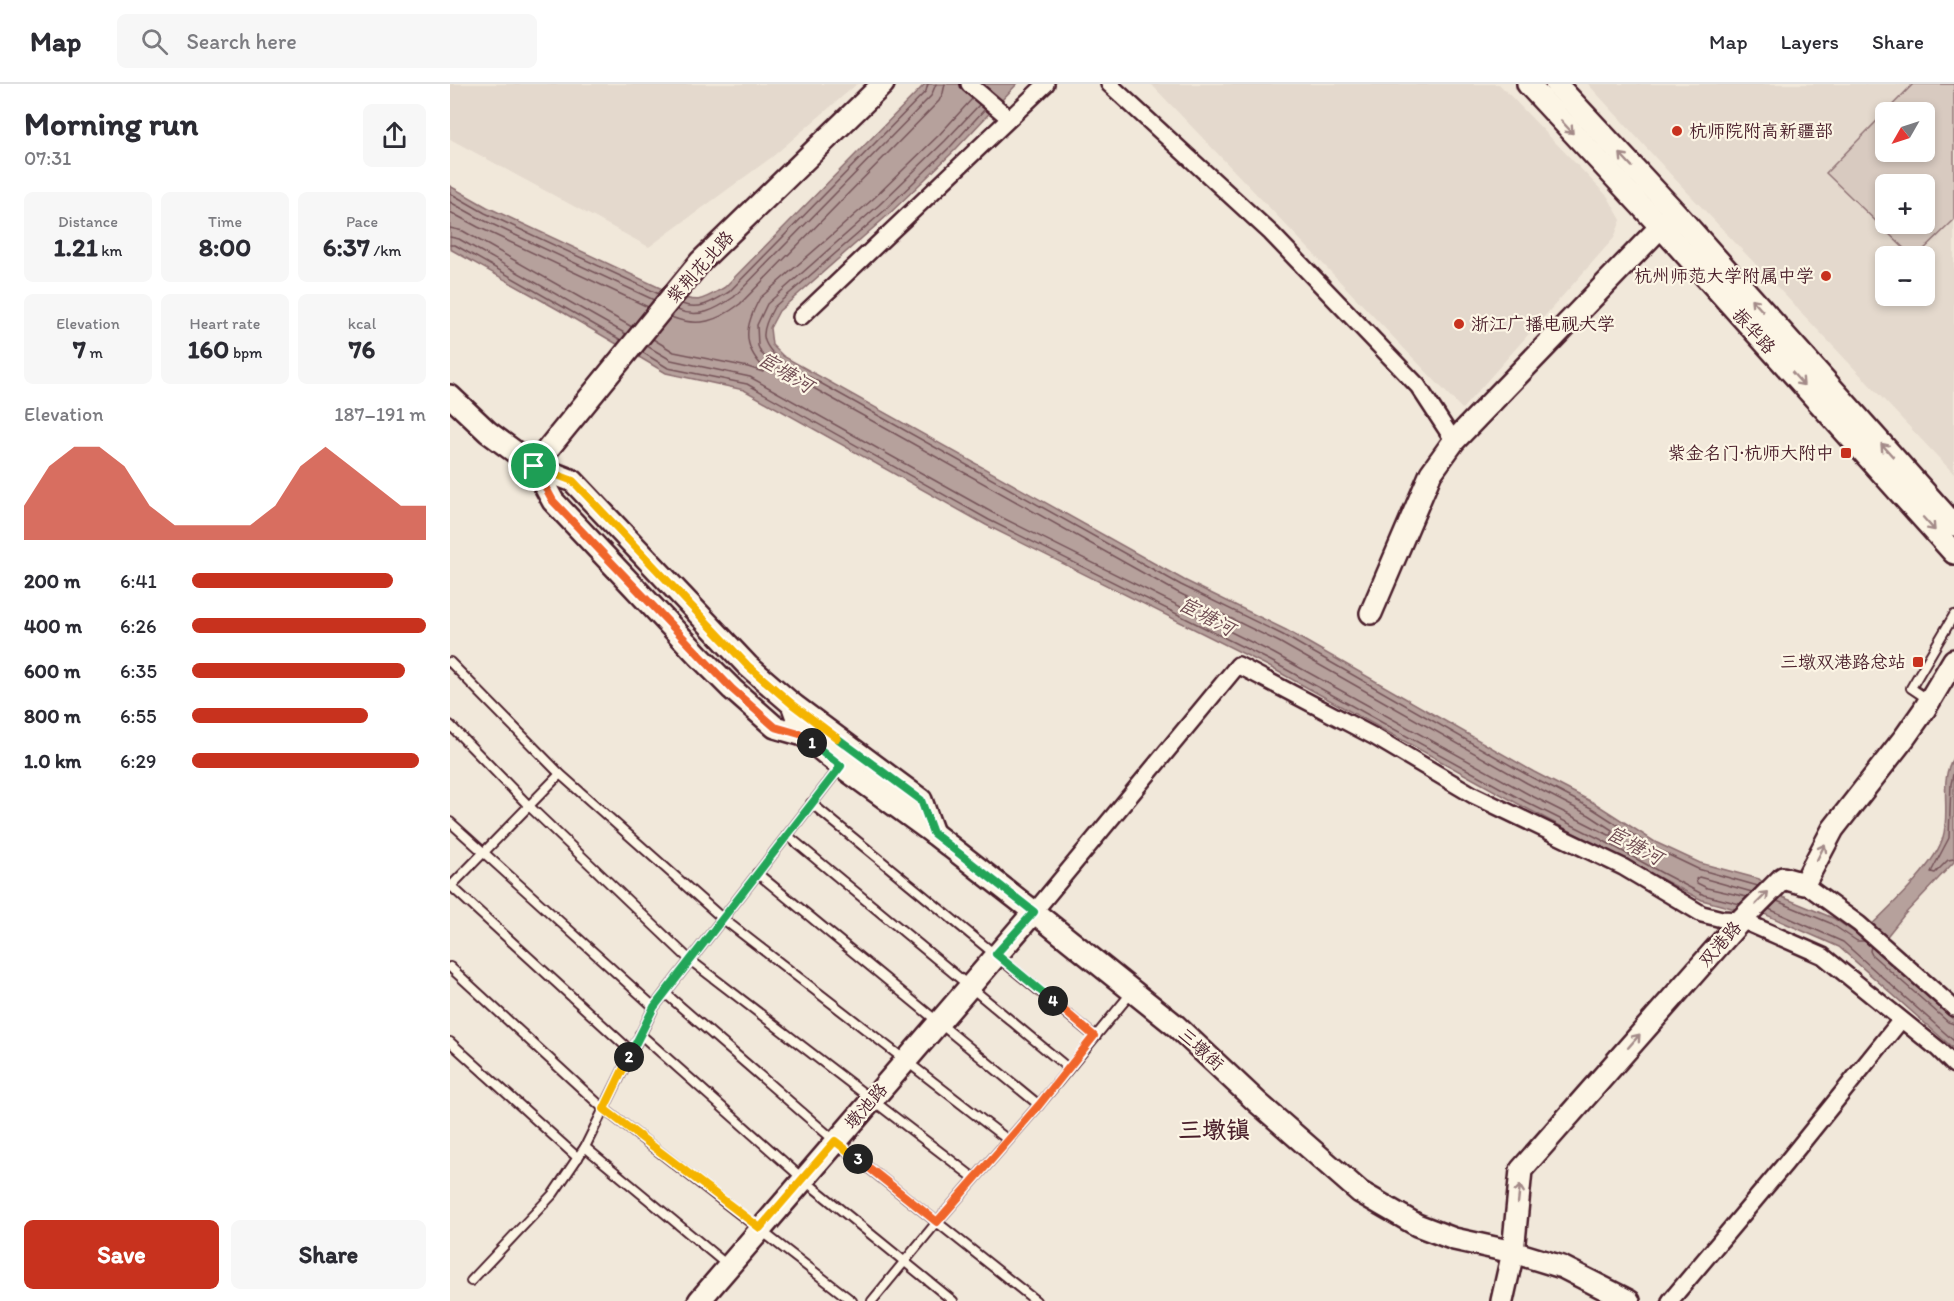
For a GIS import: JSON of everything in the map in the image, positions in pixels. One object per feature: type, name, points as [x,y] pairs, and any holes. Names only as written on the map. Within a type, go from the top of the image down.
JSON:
[{"type":"street","name":"紫荆花北路","points":[[534,466],[701,261],[883,84]]},
{"type":"street","points":[[969,84],[1010,118]]},
{"type":"street","points":[[801,317],[1046,84]]},
{"type":"street","points":[[1109,84],[1280,242],[1418,386],[1454,441]]},
{"type":"street","name":"振华路","points":[[1528,84],[1668,220],[1954,525]]},
{"type":"street","name":"振华路","points":[[1556,84],[1668,220],[1954,552]]},
{"type":"street","points":[[1371,613],[1431,473],[1454,441],[1668,220]]},
{"type":"street","name":"三墩街","points":[[450,396],[488,432],[534,466],[573,481],[748,666],[792,704],[803,735]]},
{"type":"street","name":"三墩街","points":[[534,466],[553,501],[732,689],[775,727],[803,735],[1034,912],[1176,1026],[1257,1102],[1360,1192],[1416,1225],[1454,1239],[1513,1252],[1562,1267],[1629,1301]]},
{"type":"street","points":[[1954,660],[1905,737],[1833,829],[1804,884],[1859,924],[1954,1008]]},
{"type":"street","points":[[1034,912],[1238,665],[1375,737],[1473,795],[1623,867],[1702,914],[1722,919],[1741,919],[1823,956],[1938,1049],[1954,1065]]},
{"type":"street","points":[[792,704],[921,800],[933,833]]},
{"type":"street","name":"双港路","points":[[1502,1301],[1513,1252],[1521,1170],[1741,919],[1783,878],[1804,884]]},
{"type":"street","name":"墩池路","points":[[699,1301],[1034,912]]},
{"type":"street","points":[[1670,1301],[1785,1164],[1901,1020]]},
{"type":"lane","points":[[1930,701],[1911,688],[1954,615]]},
{"type":"lane","points":[[450,662],[560,774],[722,918],[1008,1140]]},
{"type":"lane","points":[[450,725],[528,806],[690,960],[974,1178]]},
{"type":"lane","points":[[471,1281],[553,1194],[585,1147],[654,1007],[841,766]]},
{"type":"lane","points":[[560,774],[450,887],[632,1052]]},
{"type":"lane","points":[[811,803],[1094,1036]]},
{"type":"lane","points":[[450,822],[654,1007]]},
{"type":"lane","points":[[787,835],[1068,1068]]},
{"type":"lane","points":[[758,873],[1039,1105]]},
{"type":"lane","points":[[450,967],[604,1109],[852,1301]]},
{"type":"lane","points":[[872,1301],[1133,991]]},
{"type":"lane","points":[[664,993],[835,1141],[1036,1301]]},
{"type":"lane","points":[[640,1034],[803,1179],[953,1301]]},
{"type":"lane","points":[[450,1042],[578,1158]]},
{"type":"lane","points":[[585,1147],[728,1265]]},
{"type":"shaded area","points":[[450,84],[857,84],[772,157],[649,247],[450,139]]},
{"type":"shaded area","name":"浙江广播电视大学","points":[[1151,84],[1499,84],[1608,197],[1621,220],[1614,238],[1462,409]]},
{"type":"shaded area","name":"杭州师范大学附属中学","points":[[1588,84],[1954,84],[1954,474],[1674,178]]},
{"type":"shaded area","points":[[1913,84],[1954,84],[1954,220],[1927,246],[1902,246],[1889,234],[1935,234],[1935,174],[1875,174],[1875,220],[1826,173],[1875,123],[1875,162],[1935,162],[1935,102],[1895,102]]},
{"type":"water","name":"宦塘河","points":[[925,84],[1017,84],[955,150],[888,215],[779,311],[770,328],[772,345],[783,356],[1184,580],[1286,630],[1534,772],[1596,804],[1655,842],[1700,863],[1759,879],[1775,894],[1833,918],[1860,936],[1907,889],[1938,849],[1945,827],[1947,775],[1954,756],[1954,862],[1904,915],[1876,950],[1954,1020],[1954,1049],[1839,947],[1760,912],[1739,910],[1702,900],[1524,807],[1266,665],[986,525],[744,390],[666,373],[450,249],[450,186],[487,207],[673,294],[700,300],[725,287]]},
{"type":"place","name":"杭师院附高新疆部","points":[[1677,131]]},
{"type":"place","name":"杭州师范大学附属中学","points":[[1826,276]]},
{"type":"place","name":"浙江广播电视大学","points":[[1459,324]]},
{"type":"place","name":"紫金名门·杭师大附中","points":[[1846,453]]},
{"type":"place","name":"三墩双港路总站","points":[[1918,662]]},
{"type":"district","name":"三墩镇","points":[[1214,1129]]},
{"type":"route","points":[[534,466],[573,481],[748,666],[792,704],[921,800],[933,833],[1034,912],[996,954],[1094,1036],[1039,1105],[937,1222],[835,1141],[760,1228],[604,1109],[654,1007],[841,766],[803,735],[775,727],[732,689],[553,501],[534,466]]}]
